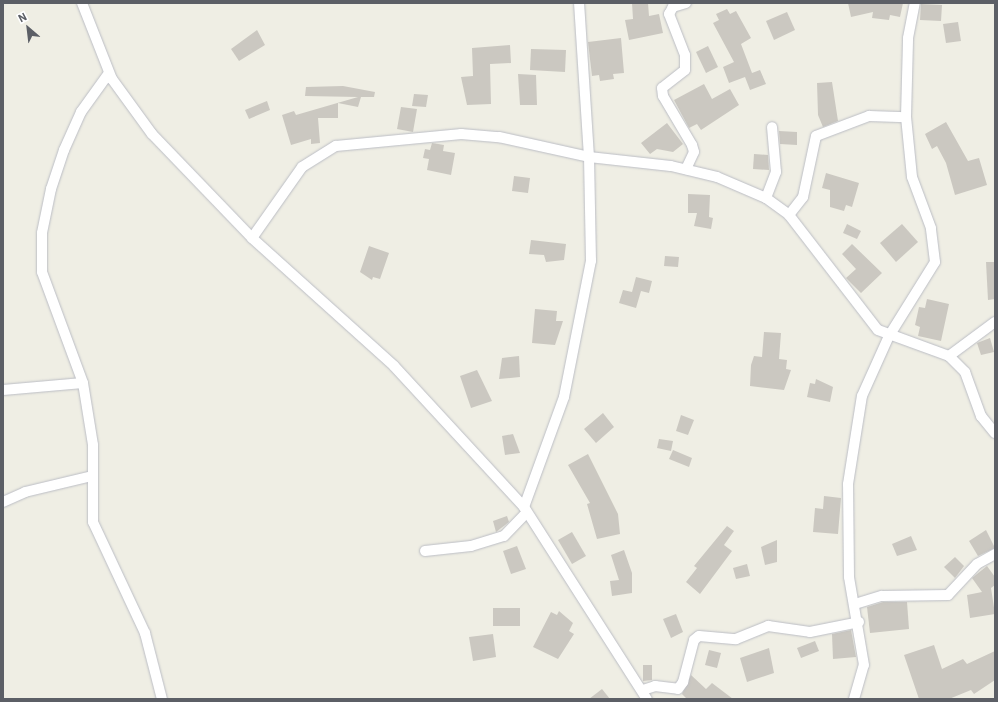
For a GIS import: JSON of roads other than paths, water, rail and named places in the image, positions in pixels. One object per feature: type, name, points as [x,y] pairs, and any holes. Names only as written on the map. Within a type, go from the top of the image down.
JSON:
[{"type":"street","points":[[82,3],[109,73],[152,134],[252,238],[394,366],[525,510],[645,695],[655,686],[678,689],[683,682],[694,640],[699,636],[736,639],[768,626],[810,632],[859,622]]},
{"type":"street","points":[[425,551],[471,546],[504,536],[525,510],[564,397],[579,329],[591,261],[589,157],[579,3]]},
{"type":"street","points":[[686,3],[673,7],[669,14],[685,55],[685,70],[662,88],[663,96],[692,145],[694,152],[686,169]]},
{"type":"street","points":[[854,699],[864,665],[859,622],[849,576],[848,484],[862,396],[889,336],[935,262],[931,228],[912,177],[906,117],[908,38],[915,3]]},
{"type":"street","points":[[109,73],[81,112],[64,150],[50,189],[42,233],[42,272],[82,383],[92,445],[93,522],[145,633],[162,699]]},
{"type":"street","points":[[789,215],[803,197],[816,136],[869,116],[906,117]]},
{"type":"street","points":[[766,198],[776,172],[772,127]]},
{"type":"street","points":[[252,238],[302,167],[336,146],[461,134],[499,137],[589,157],[686,169],[717,176],[766,198],[789,215],[865,317],[889,336],[949,356],[965,372],[981,416],[995,432]]},
{"type":"street","points":[[949,356],[995,322]]},
{"type":"street","points":[[3,390],[82,383]]},
{"type":"street","points":[[3,502],[25,492],[92,476]]},
{"type":"street","points":[[855,604],[882,596],[948,595],[978,564],[995,554]]}]
